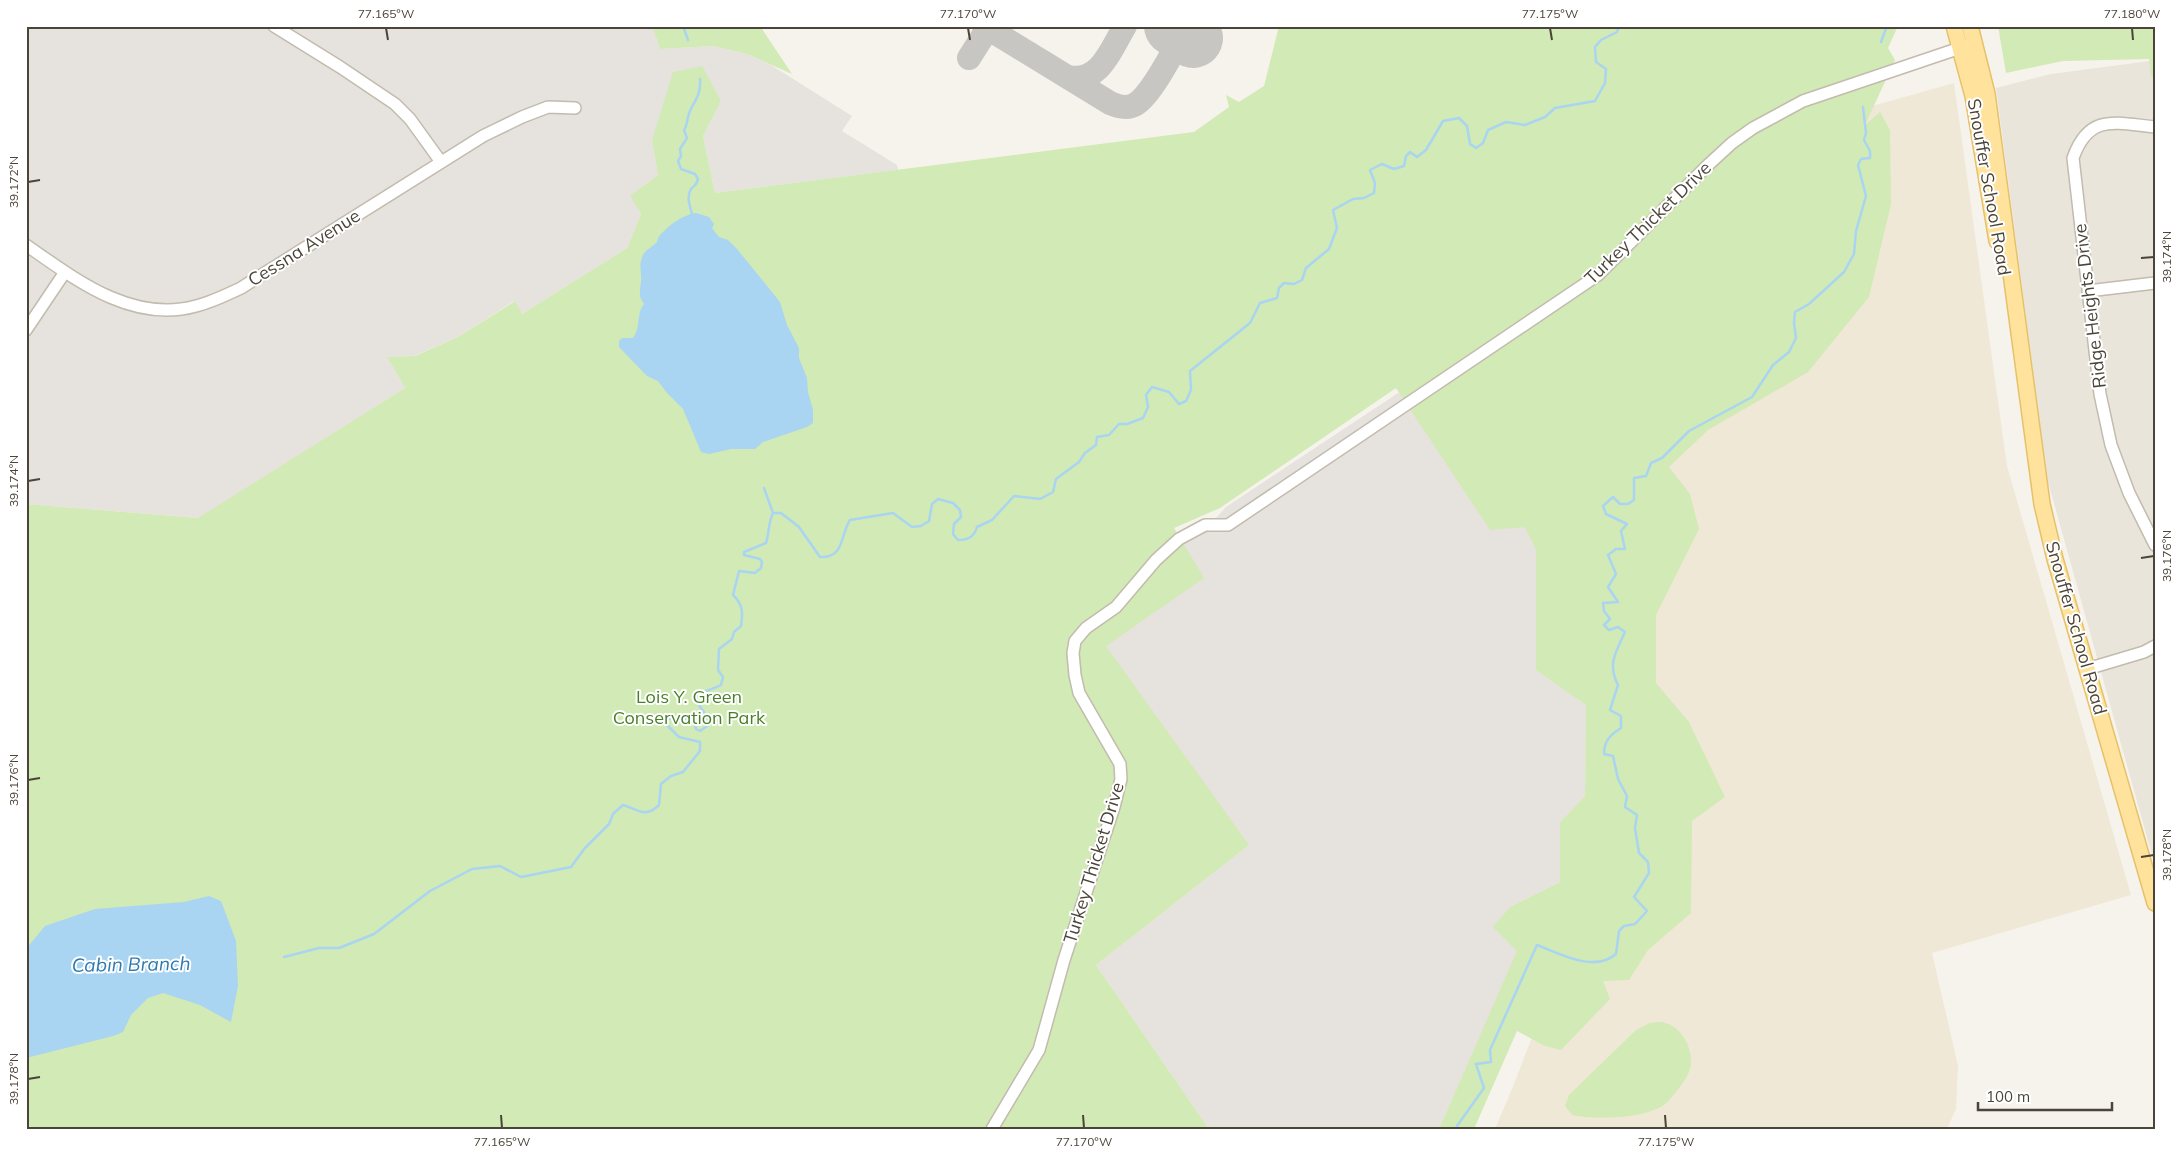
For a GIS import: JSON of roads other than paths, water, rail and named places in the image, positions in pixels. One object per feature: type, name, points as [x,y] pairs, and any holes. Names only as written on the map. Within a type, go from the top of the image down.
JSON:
[{"type":"main road","name":"Snouffer School Road","points":[[1954,26],[1968,45],[1987,94],[2042,504],[2087,669],[2155,903]]},
{"type":"main road","name":"Snouffer School Road","points":[[1968,45],[1970,26]]},
{"type":"street","points":[[274,26],[395,104],[410,119],[441,162]]},
{"type":"street","name":"Turkey Thicket Drive","points":[[992,1129],[1039,1050],[1064,960],[1114,807],[1121,779],[1120,764],[1079,693],[1074,660],[1075,641],[1086,628],[1116,607],[1156,560],[1179,539],[1205,525],[1228,525],[1598,275],[1708,165],[1753,128],[1804,101],[1968,45]]},
{"type":"street","name":"Cessna Avenue","points":[[26,244],[66,272],[111,298],[138,307],[169,309],[194,307],[241,288],[483,136],[548,107],[575,108]]},
{"type":"street","name":"Ridge Heights Drive","points":[[2155,127],[2109,122],[2093,128],[2079,141],[2073,158],[2100,394],[2111,445],[2129,493],[2155,544]]},
{"type":"street","points":[[26,330],[66,272]]},
{"type":"street","points":[[2088,291],[2155,283]]},
{"type":"street","points":[[2087,669],[2155,646]]},
{"type":"water","points":[[696,213],[709,217],[714,224],[712,228],[719,237],[728,240],[737,249],[780,302],[787,325],[799,348],[799,358],[807,378],[808,392],[813,410],[813,423],[807,427],[763,442],[755,449],[731,449],[709,454],[701,452],[683,409],[658,381],[647,376],[619,347],[619,341],[622,338],[633,338],[644,304],[640,293],[640,265],[643,255],[672,224],[680,218]]},
{"type":"water","points":[[209,896],[221,901],[236,941],[238,986],[231,1022],[200,1005],[163,993],[148,998],[131,1015],[123,1032],[26,1058],[26,949],[45,926],[95,909],[184,902]]},
{"type":"waterway","points":[[683,26],[688,40]]},
{"type":"waterway","name":"Cabin Branch","points":[[284,957],[319,948],[339,948],[374,934],[430,891],[472,869],[500,866],[521,877],[571,867],[585,848],[609,824],[613,814],[623,805],[641,812],[650,811],[659,805],[661,784],[671,776],[683,772],[700,751],[700,742],[679,737],[665,723],[666,719],[683,718],[694,721],[696,729],[700,731],[707,726],[709,720],[696,697],[721,685],[723,677],[718,670],[719,649],[732,639],[734,632],[741,626],[741,609],[739,602],[733,595],[739,571],[755,573],[761,568],[762,562],[760,559],[744,555],[744,552],[766,543],[773,513],[781,513],[799,527],[820,557],[834,554],[838,550],[850,520],[893,513],[912,527],[921,526],[929,521],[932,504],[938,499],[953,503],[960,510],[961,517],[954,524],[953,534],[958,540],[962,540],[968,539],[977,527],[992,520],[1014,496],[1040,499],[1053,492],[1056,479],[1079,462],[1085,453],[1096,445],[1097,437],[1109,435],[1119,424],[1127,424],[1143,418],[1148,407],[1146,395],[1152,387],[1169,392],[1179,404],[1186,401],[1191,390],[1190,371],[1250,323],[1260,303],[1277,298],[1279,288],[1284,283],[1294,284],[1302,280],[1306,268],[1329,249],[1337,228],[1333,210],[1353,199],[1364,198],[1374,193],[1375,183],[1370,170],[1382,164],[1394,169],[1404,166],[1406,156],[1410,152],[1417,157],[1426,150],[1443,121],[1459,118],[1467,126],[1470,144],[1476,148],[1483,143],[1488,130],[1506,122],[1525,125],[1545,117],[1555,108],[1595,101],[1605,83],[1606,69],[1596,62],[1595,47],[1601,40],[1617,32],[1619,26]]},
{"type":"waterway","points":[[1881,42],[1887,26]]},
{"type":"waterway","points":[[692,214],[689,195],[698,179],[695,174],[681,169],[678,161],[681,156],[680,149],[687,138],[684,130],[689,113],[699,93],[700,79]]},
{"type":"waterway","points":[[1457,1129],[1457,1126],[1484,1088],[1476,1064],[1491,1062],[1490,1050],[1537,945],[1577,960],[1598,962],[1616,954],[1619,931],[1624,926],[1635,924],[1647,911],[1634,897],[1649,873],[1648,862],[1639,853],[1635,828],[1637,815],[1625,807],[1627,796],[1618,779],[1613,756],[1604,754],[1608,739],[1621,728],[1621,716],[1610,710],[1618,685],[1613,671],[1614,658],[1625,632],[1618,627],[1609,630],[1604,625],[1610,619],[1604,611],[1603,603],[1618,602],[1608,587],[1616,574],[1608,555],[1616,549],[1625,549],[1621,531],[1627,524],[1606,514],[1603,506],[1613,497],[1620,504],[1628,504],[1634,500],[1634,478],[1646,476],[1651,463],[1662,458],[1689,431],[1752,397],[1773,365],[1789,352],[1796,338],[1795,312],[1809,304],[1844,272],[1854,254],[1856,231],[1866,196],[1858,165],[1861,159],[1870,158],[1870,151],[1864,140],[1866,133],[1863,107]]},
{"type":"waterway","points":[[764,488],[773,513]]},
{"type":"park label","name":"Lois Y. Green Conservation Park","points":[[689,708]]}]
